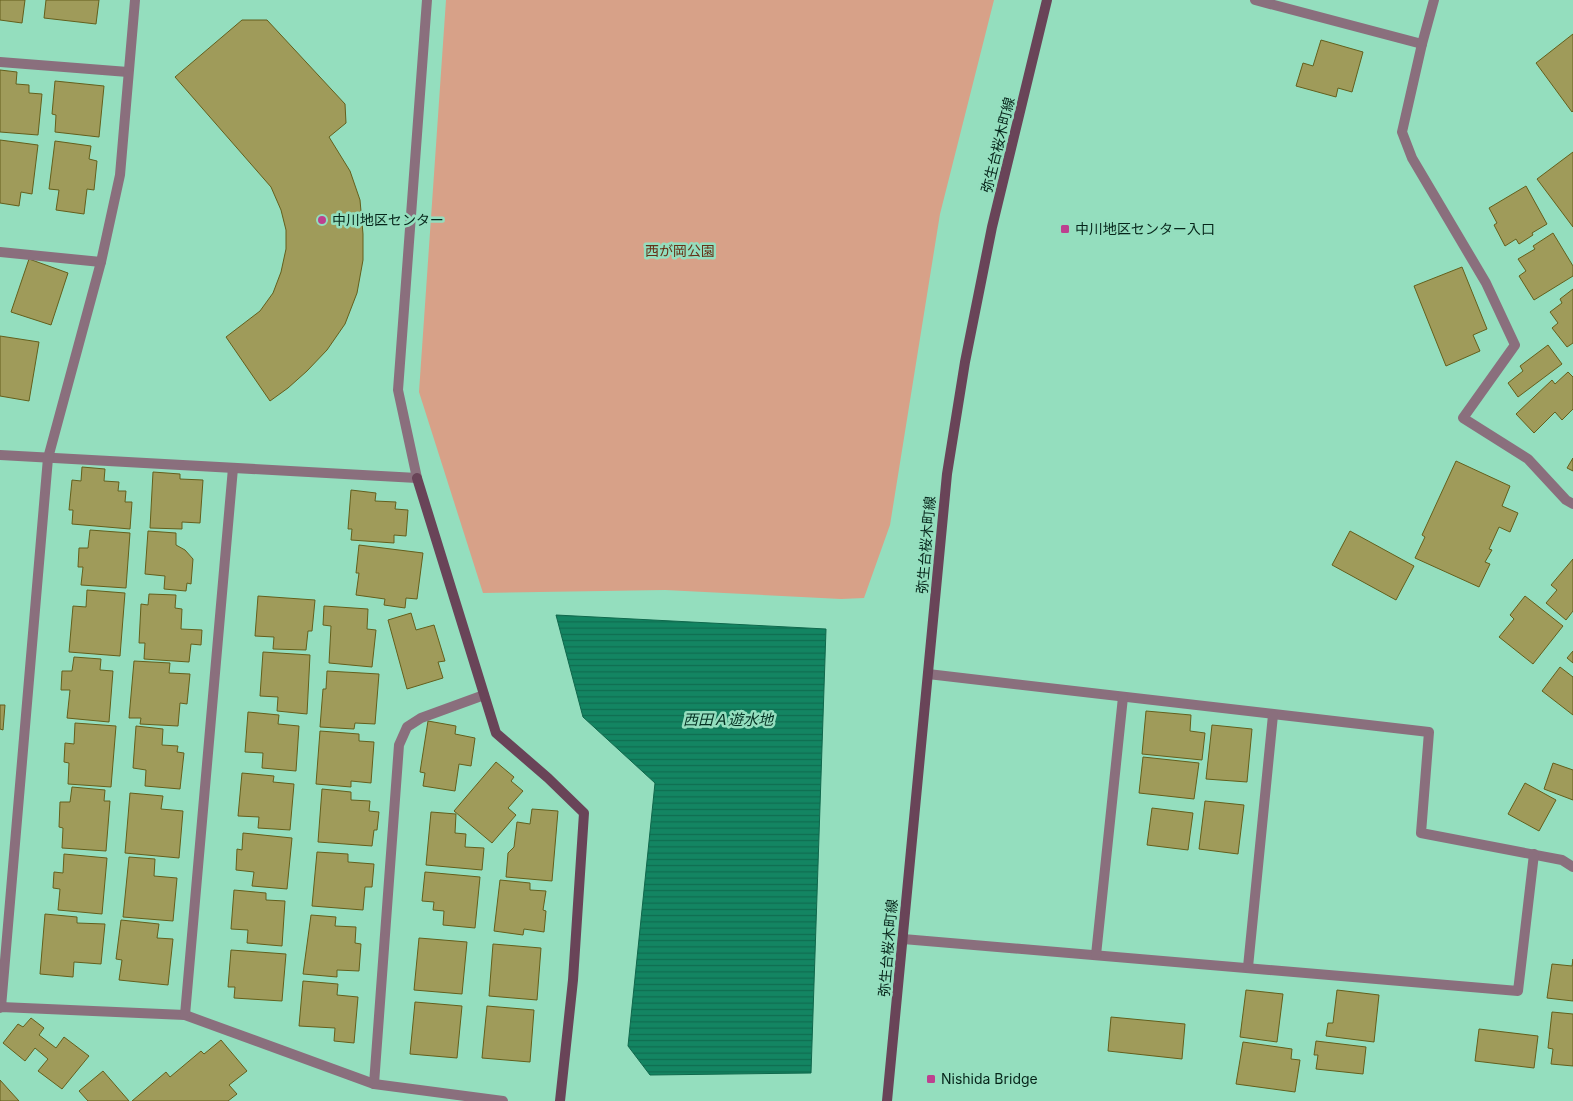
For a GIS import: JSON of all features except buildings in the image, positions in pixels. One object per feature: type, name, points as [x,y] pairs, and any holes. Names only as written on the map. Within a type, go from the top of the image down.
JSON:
[{"type":"main road","name":"弥生台桜木町線","points":[[888,1101],[947,474],[965,362],[992,227],[1047,0]]},
{"type":"main road","points":[[417,478],[496,733],[548,778],[584,813],[573,980],[560,1101]]},
{"type":"street","points":[[135,0],[120,175],[101,262],[48,458],[1,1008],[185,1015],[374,1084],[503,1101]]},
{"type":"street","points":[[0,455],[417,478],[398,390],[427,0]]},
{"type":"street","points":[[1256,0],[1422,44]]},
{"type":"street","points":[[1434,0],[1402,132],[1412,158],[1486,283],[1515,345],[1463,418],[1528,459],[1566,500],[1573,504]]},
{"type":"street","points":[[0,62],[128,72]]},
{"type":"street","points":[[0,252],[101,262]]},
{"type":"street","points":[[185,1015],[233,468]]},
{"type":"street","points":[[928,674],[1429,732],[1421,833],[1562,860],[1573,867]]},
{"type":"street","points":[[374,1084],[399,745],[407,727],[421,718],[484,695]]},
{"type":"street","points":[[1096,955],[1123,697]]},
{"type":"street","points":[[1248,968],[1273,715]]},
{"type":"street","points":[[903,938],[1518,991],[1534,854]]},
{"type":"green space","name":"西が岡公園","points":[[446,0],[994,0],[940,214],[890,525],[864,598],[841,599],[665,590],[483,593],[419,392]]},
{"type":"water","name":"西田Ａ遊水地","points":[[556,615],[826,629],[811,1073],[650,1075],[628,1046],[655,783],[583,717]]},
{"type":"place","name":"中川地区センター","points":[[322,220]]},
{"type":"place","name":"中川地区センター入口","points":[[1065,229]]},
{"type":"place","name":"Nishida Bridge","points":[[931,1079]]}]
